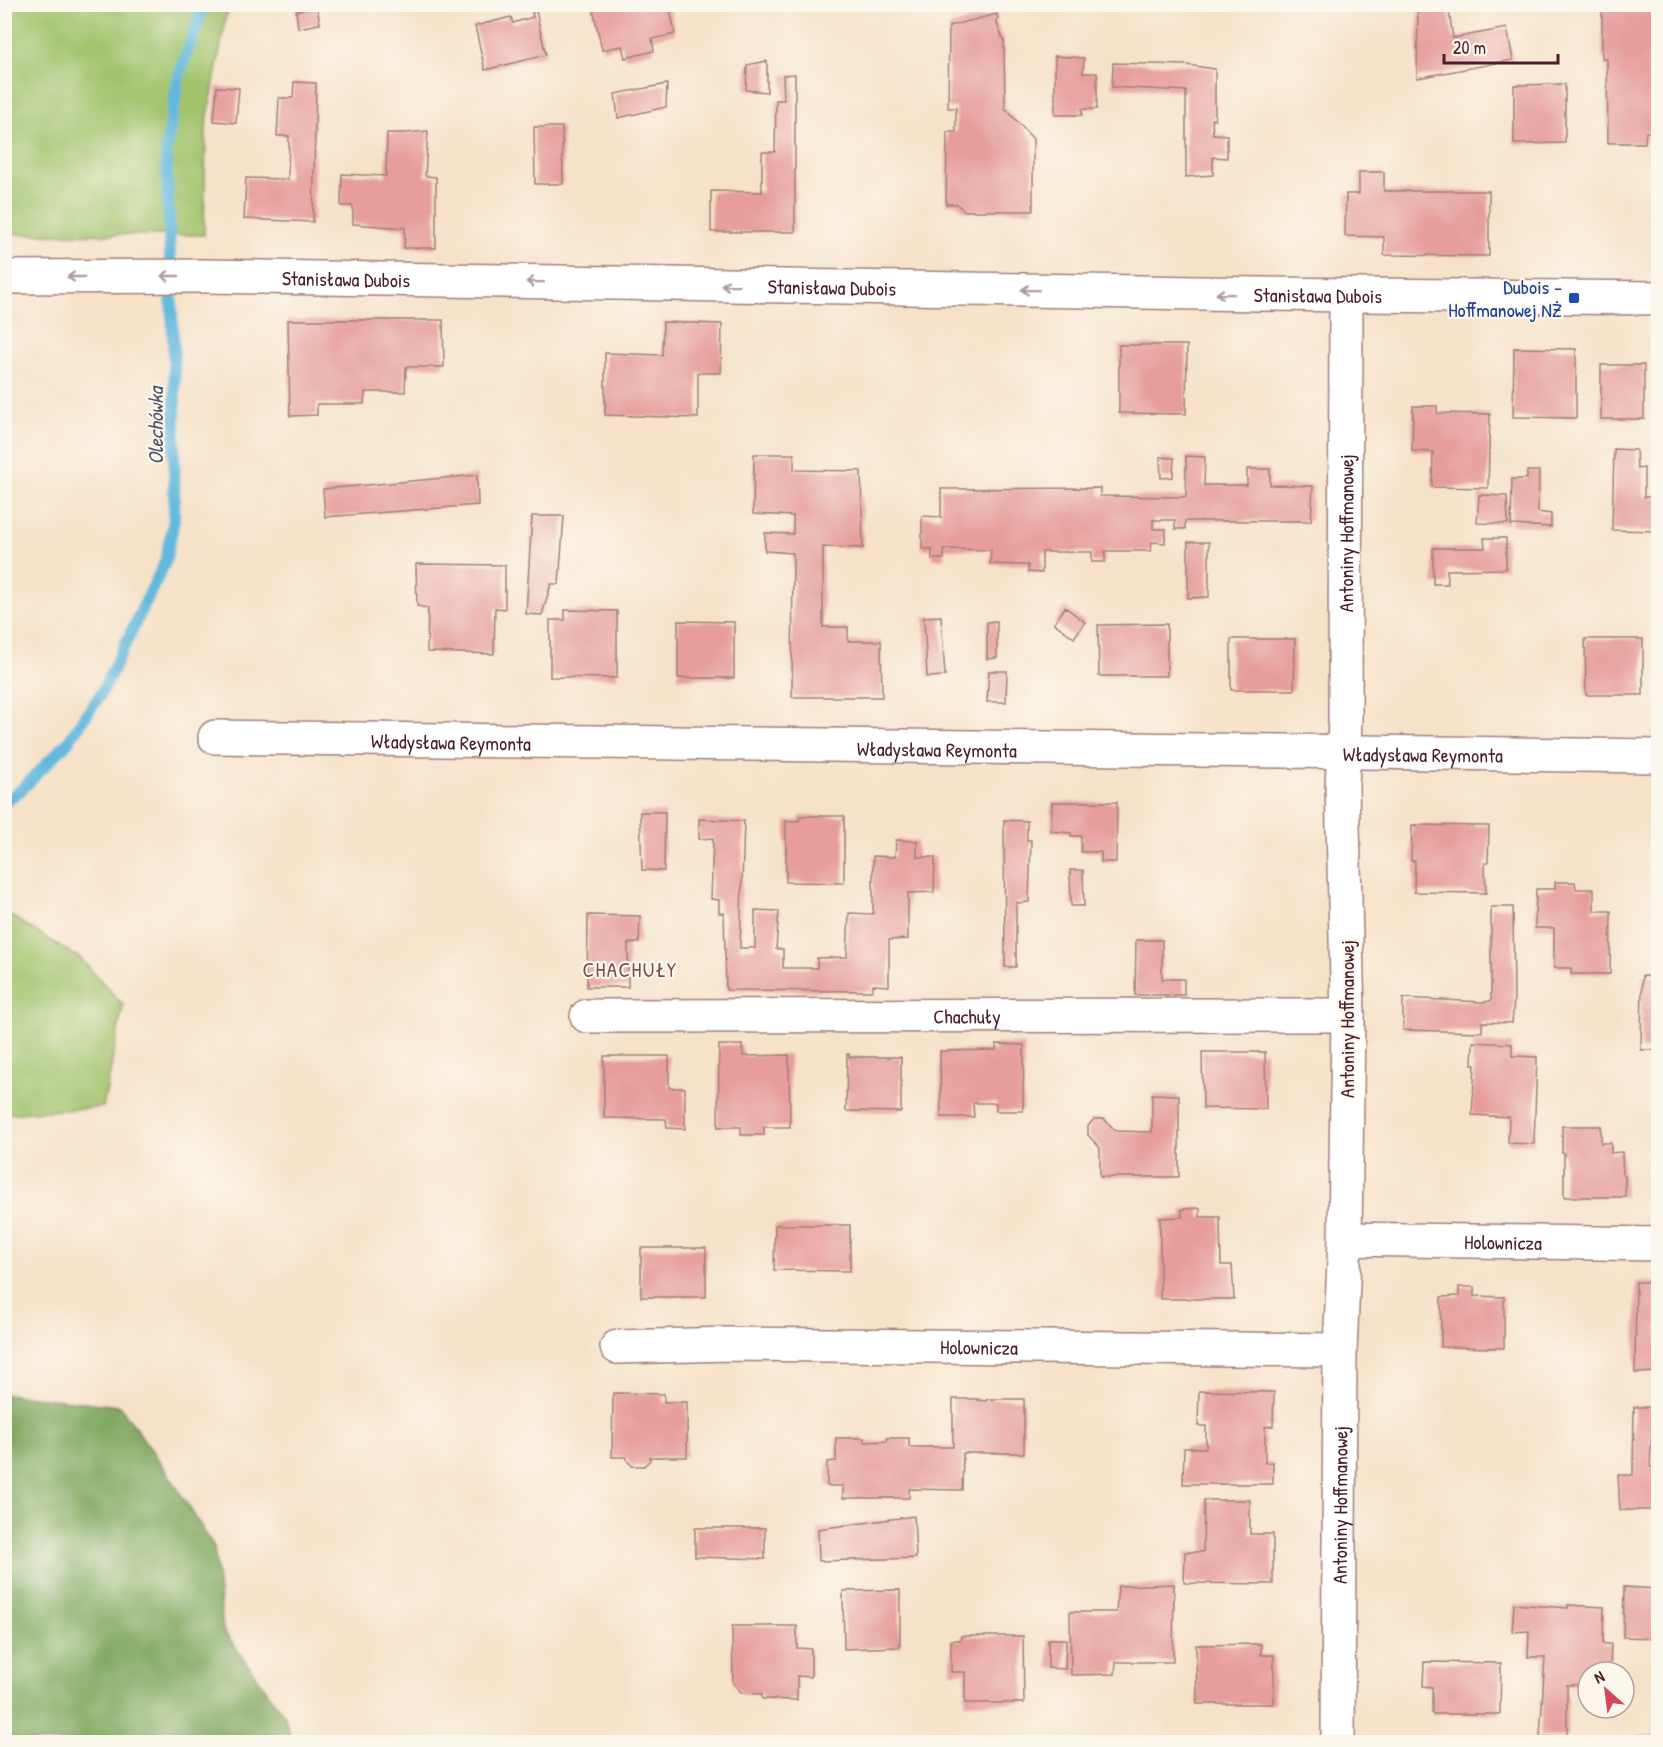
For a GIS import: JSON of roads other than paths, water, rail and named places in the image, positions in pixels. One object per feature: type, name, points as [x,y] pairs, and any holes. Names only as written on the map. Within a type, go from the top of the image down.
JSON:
[{"type":"street","name":"Stanisława Dubois","points":[[4,277],[206,276],[1659,298]]},
{"type":"street","name":"Antoniny Hoffmanowej","points":[[1338,1743],[1340,1350],[1346,1239],[1347,1015],[1342,787],[1345,754],[1346,295]]},
{"type":"street","name":"Władysława Reymonta","points":[[215,737],[1345,754],[1659,756]]},
{"type":"street","name":"Chachuły","points":[[587,1016],[1347,1015]]},
{"type":"street","name":"Holownicza","points":[[1346,1239],[1659,1244]]},
{"type":"street","name":"Holownicza","points":[[617,1347],[729,1344],[1340,1350]]},
{"type":"waterway","name":"Olechówka","points":[[4,802],[21,790],[68,742],[102,692],[165,562],[174,520],[175,391],[166,150],[179,75],[200,16],[208,4]]},
{"type":"place","name":"Dubois - Hoffmanowej NŻ","points":[[1574,298]]},
{"type":"district","name":"CHACHUŁY","points":[[630,969]]}]
